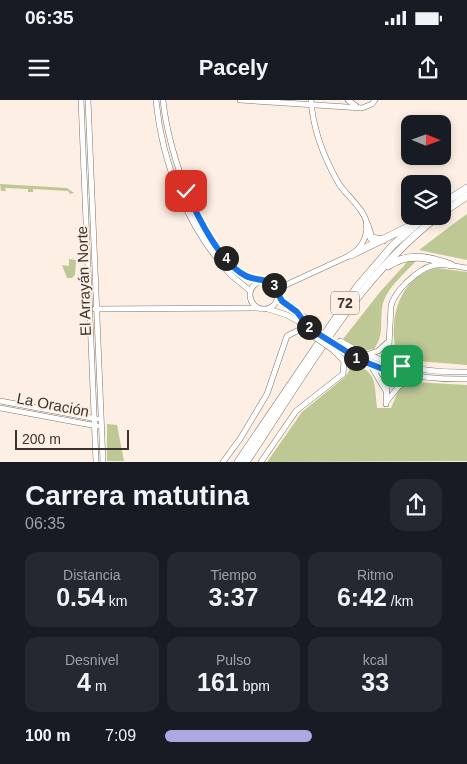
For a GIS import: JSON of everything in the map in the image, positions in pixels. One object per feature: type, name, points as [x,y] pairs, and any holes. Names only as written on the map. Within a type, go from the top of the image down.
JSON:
[{"type":"highway","points":[[451,198],[467,188]]},
{"type":"highway","points":[[451,207],[467,196]]},
{"type":"highway","points":[[367,225],[371,238],[384,240]]},
{"type":"highway","points":[[351,254],[384,240],[411,225]]},
{"type":"highway","name":"72","points":[[241,460],[356,287],[393,245],[416,225]]},
{"type":"highway","name":"72","points":[[241,460],[377,273],[406,242],[427,225]]},
{"type":"highway","points":[[377,273],[397,259],[406,256],[424,258],[451,265]]},
{"type":"street","name":"El Arrayán Norte","points":[[81,100],[96,462]]},
{"type":"street","name":"El Arrayán Norte","points":[[88,100],[104,462]]},
{"type":"street","points":[[156,100],[164,149],[173,178],[187,210],[207,244],[226,270],[250,294],[253,304],[258,308]]},
{"type":"street","points":[[163,100],[166,126],[176,164],[198,216],[232,265],[248,277],[270,282],[284,303],[311,325],[314,334]]},
{"type":"street","points":[[240,100],[311,102],[356,107],[367,107],[375,100]]},
{"type":"street","points":[[348,100],[356,107]]},
{"type":"street","points":[[268,308],[274,304],[277,292],[351,254],[363,242],[367,225],[363,215],[344,190],[326,160],[317,135],[311,102]]},
{"type":"street","points":[[419,377],[402,383],[386,404],[391,306],[399,291],[428,266],[451,265],[467,268]]},
{"type":"street","points":[[238,307],[250,294],[254,284],[261,281]]},
{"type":"street","points":[[90,309],[268,308],[311,325]]},
{"type":"street","points":[[223,462],[244,434],[267,394],[285,338],[290,332],[299,330],[314,334],[369,364],[388,371],[419,377],[467,379]]},
{"type":"street","points":[[366,355],[378,351],[389,340]]},
{"type":"street","points":[[337,346],[402,366],[433,371],[467,372]]},
{"type":"street","points":[[261,462],[296,411],[343,374],[344,361],[337,346]]},
{"type":"street","points":[[389,349],[402,366]]},
{"type":"street","points":[[369,364],[376,372],[386,392]]},
{"type":"street","name":"La Oración","points":[[0,401],[102,420]]},
{"type":"street","name":"La Oración","points":[[0,408],[102,427]]},
{"type":"green space","points":[[0,184],[67,188],[74,193],[33,189],[33,192],[28,192],[28,189],[5,188],[6,191],[1,191]]},
{"type":"green space","points":[[467,214],[467,260],[419,250],[460,219]]},
{"type":"green space","points":[[69,259],[76,260],[75,275],[72,278],[67,278],[62,265],[69,266]]},
{"type":"green space","points":[[409,260],[416,261],[394,284],[384,300],[380,337],[374,349],[363,351],[343,339],[380,292]]},
{"type":"green space","points":[[437,268],[467,272],[467,365],[405,360],[397,355],[394,342],[394,328],[395,314],[399,302],[413,280]]},
{"type":"green space","points":[[348,359],[364,369],[372,378],[377,408],[391,408],[399,389],[414,382],[467,385],[467,461],[267,462],[302,412],[345,377],[349,371]]},
{"type":"green space","points":[[107,424],[117,425],[124,461],[107,461]]},
{"type":"route","points":[[186,191],[194,208],[229,262],[248,277],[272,283],[278,291],[279,298],[297,312],[309,328],[369,364],[388,371],[388,362],[402,366]]}]
